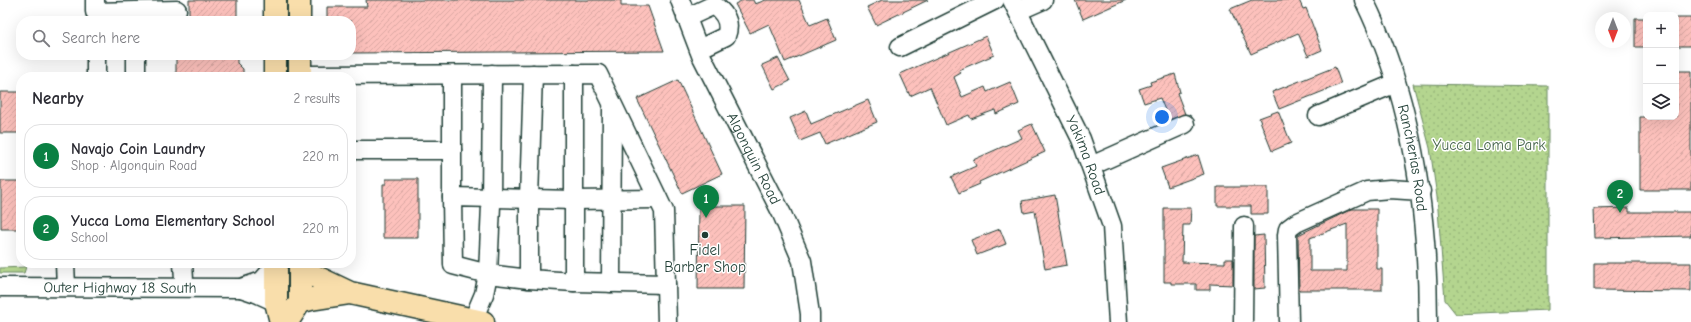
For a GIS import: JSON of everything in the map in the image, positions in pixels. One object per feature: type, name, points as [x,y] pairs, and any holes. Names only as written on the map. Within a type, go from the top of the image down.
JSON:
[{"type":"main road","points":[[275,0],[275,16]]},
{"type":"main road","points":[[299,0],[299,16]]},
{"type":"main road","points":[[275,60],[276,72]]},
{"type":"main road","points":[[276,268],[279,312]]},
{"type":"main road","points":[[287,322],[300,302],[301,268]]},
{"type":"main road","points":[[304,268],[308,273],[350,293],[478,321]]},
{"type":"main road","points":[[300,302],[315,298],[350,293]]},
{"type":"street","points":[[95,0],[96,12],[177,10]]},
{"type":"street","name":"Algonquin Road","points":[[680,0],[699,49],[782,214],[802,261],[810,322]]},
{"type":"street","points":[[900,48],[995,0]]},
{"type":"street","points":[[1015,5],[1043,0]]},
{"type":"street","name":"Rancherias Road","points":[[1364,0],[1378,27],[1406,115],[1421,191],[1428,283],[1428,322]]},
{"type":"street","points":[[686,18],[714,5],[724,12],[728,23],[726,36],[699,49]]},
{"type":"street","name":"Yakima Road","points":[[1015,5],[1081,139],[1112,226],[1118,322]]},
{"type":"street","points":[[96,60],[96,72]]},
{"type":"street","points":[[136,60],[136,72]]},
{"type":"street","points":[[300,69],[311,72]]},
{"type":"street","points":[[478,321],[488,274],[491,199],[492,74]]},
{"type":"street","points":[[529,279],[529,199],[533,74]]},
{"type":"street","points":[[574,74],[574,282]]},
{"type":"street","points":[[356,76],[598,74],[664,211],[667,322]]},
{"type":"street","points":[[452,75],[453,265],[488,274],[529,279],[574,282],[666,284]]},
{"type":"street","points":[[1318,116],[1396,83]]},
{"type":"street","points":[[611,283],[612,104]]},
{"type":"street","points":[[1091,166],[1185,124]]},
{"type":"street","points":[[356,150],[452,150]]},
{"type":"street","points":[[1289,322],[1288,229],[1296,223],[1367,191],[1390,189],[1421,191]]},
{"type":"street","points":[[452,197],[573,200],[658,199]]},
{"type":"street","points":[[1243,322],[1244,226]]},
{"type":"street","points":[[65,268],[66,287]]},
{"type":"street","points":[[241,288],[262,281],[273,268]]},
{"type":"street","name":"Outer Highway 18 South","points":[[0,287],[241,288]]},
{"type":"street","points":[[241,288],[256,293],[279,312]]},
{"type":"green space","name":"Yucca Loma Park","points":[[1413,84],[1548,86],[1548,310],[1456,314],[1445,300],[1437,197],[1430,148]]},
{"type":"green space","points":[[0,268],[26,268],[24,273],[0,273]]},
{"type":"building","points":[[189,0],[237,0],[237,16],[189,16]]},
{"type":"building","points":[[366,0],[621,0],[621,6],[648,6],[664,51],[356,53],[356,16],[327,16],[327,7],[367,7]]},
{"type":"building","points":[[743,0],[753,0],[755,4],[766,0],[799,0],[810,25],[827,18],[836,40],[785,62],[769,24],[750,33],[735,4]]},
{"type":"building","points":[[882,0],[928,0],[876,25],[867,7]]},
{"type":"building","points":[[1075,0],[1126,0],[1083,19]]},
{"type":"building","points":[[1252,0],[1299,0],[1303,9],[1306,8],[1322,50],[1308,56],[1298,33],[1251,54],[1230,9]]},
{"type":"building","points":[[1635,18],[1643,18],[1643,47],[1635,47]]},
{"type":"building","points":[[1679,18],[1691,18],[1691,46],[1679,46]]},
{"type":"building","points":[[986,36],[994,55],[959,70],[961,73],[954,77],[962,97],[985,87],[987,92],[1010,82],[1019,104],[996,114],[995,110],[971,119],[969,115],[946,125],[930,87],[910,96],[900,74]]},
{"type":"building","points":[[778,58],[790,81],[774,89],[762,65]]},
{"type":"building","points":[[176,60],[237,60],[237,63],[243,69],[243,72],[176,72]]},
{"type":"building","points":[[1335,67],[1341,84],[1279,109],[1272,92]]},
{"type":"building","points":[[1679,71],[1691,71],[1691,190],[1640,190],[1640,117],[1643,117],[1643,120],[1679,120]]},
{"type":"building","points":[[1175,74],[1180,92],[1177,93],[1185,114],[1169,120],[1160,98],[1144,103],[1139,89],[1151,85],[1150,82]]},
{"type":"building","points":[[678,80],[722,174],[682,193],[637,99]]},
{"type":"building","points":[[0,92],[16,92],[16,133],[0,133]]},
{"type":"building","points":[[868,100],[877,122],[825,144],[820,133],[800,141],[790,118],[806,111],[811,124]]},
{"type":"building","points":[[1278,111],[1291,143],[1272,151],[1259,118]]},
{"type":"building","points":[[1032,124],[1045,152],[979,182],[980,184],[959,193],[951,177],[976,166],[973,160],[1022,138],[1018,130]]},
{"type":"building","points":[[1198,155],[1204,174],[1168,187],[1161,168]]},
{"type":"building","points":[[386,179],[418,179],[418,238],[383,238],[383,184],[386,184]]},
{"type":"building","points":[[1,181],[16,181],[16,229],[1,229]]},
{"type":"building","points":[[1217,187],[1268,187],[1268,214],[1251,214],[1251,206],[1217,206]]},
{"type":"building","points":[[1055,195],[1067,265],[1045,269],[1035,211],[1024,213],[1022,201]]},
{"type":"building","points":[[699,206],[745,206],[744,289],[698,289]]},
{"type":"building","points":[[1164,208],[1191,208],[1190,225],[1183,225],[1182,262],[1225,263],[1225,259],[1233,259],[1233,285],[1210,284],[1210,290],[1196,290],[1196,284],[1171,284],[1171,282],[1164,282]]},
{"type":"building","points":[[1629,208],[1629,212],[1690,212],[1691,236],[1595,238],[1594,209]]},
{"type":"building","points":[[1352,209],[1377,209],[1377,269],[1382,269],[1382,290],[1299,290],[1298,235]],"holes":[[[1347,224],[1347,271],[1310,271],[1310,238]]]},
{"type":"building","points":[[1000,229],[1006,244],[977,255],[971,240]]},
{"type":"building","points":[[1264,235],[1265,288],[1254,289],[1254,236]]},
{"type":"building","points":[[1594,263],[1691,263],[1691,291],[1594,290]]},
{"type":"place","name":"Yucca Loma Elementary School","points":[[1620,213]]},
{"type":"place","name":"Navajo Coin Laundry","points":[[706,218]]},
{"type":"place","name":"Fidel Barber Shop","points":[[705,235]]}]
